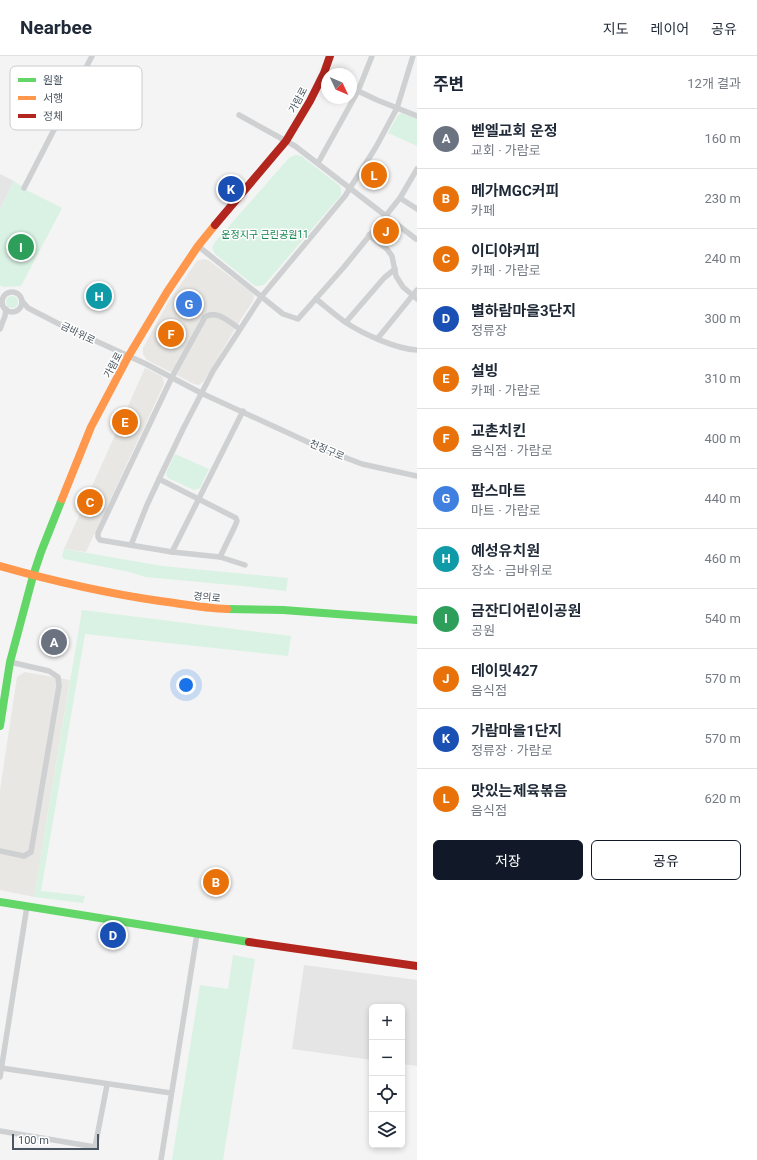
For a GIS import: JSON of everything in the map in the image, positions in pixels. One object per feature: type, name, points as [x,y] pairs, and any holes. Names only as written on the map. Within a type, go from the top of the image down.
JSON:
[{"type":"street","points":[[87,66],[92,56]]},
{"type":"street","name":"가람로","points":[[0,726],[10,662],[33,576],[41,552],[91,427],[128,357],[167,292],[198,246],[286,141],[310,101],[324,73],[330,56]]},
{"type":"street","points":[[318,163],[358,91],[372,56]]},
{"type":"street","points":[[131,545],[159,480],[213,371],[262,297],[336,206],[376,147],[397,108],[413,56]]},
{"type":"street","points":[[358,91],[417,116]]},
{"type":"street","points":[[239,115],[286,141],[318,163],[417,240]]},
{"type":"street","points":[[24,188],[54,130]]},
{"type":"street","points":[[198,246],[283,314],[298,319],[400,198],[417,169]]},
{"type":"street","points":[[400,198],[417,210]]},
{"type":"street","points":[[369,235],[387,249],[392,256],[396,276],[403,287],[415,297]]},
{"type":"street","points":[[346,322],[384,278],[395,269]]},
{"type":"street","points":[[378,338],[415,297],[417,290]]},
{"type":"street","points":[[8,310],[1,298],[11,293],[20,296],[28,308]]},
{"type":"street","points":[[316,299],[346,322],[366,334],[395,345],[417,350]]},
{"type":"street","points":[[20,308],[22,301]]},
{"type":"street","points":[[8,310],[16,311],[20,308],[28,308]]},
{"type":"street","name":"금바위로","points":[[28,308],[172,377]]},
{"type":"street","points":[[0,329],[8,310]]},
{"type":"street","points":[[240,329],[219,315],[208,315],[205,318],[172,377],[98,533],[98,537],[100,540],[172,552],[220,557],[245,565]]},
{"type":"street","name":"천정구로","points":[[172,377],[201,393],[341,457],[382,469],[417,476]]},
{"type":"street","points":[[172,552],[243,411]]},
{"type":"street","points":[[159,480],[236,518],[237,521],[220,557]]},
{"type":"street","name":"경의로","points":[[0,566],[33,576],[133,597],[208,608],[282,610],[417,620]]},
{"type":"street","points":[[0,851],[24,856],[31,852],[59,686],[58,677],[52,672],[10,662]]},
{"type":"street","points":[[0,902],[197,934],[417,966]]},
{"type":"street","points":[[0,1076],[27,906]]},
{"type":"street","points":[[161,1160],[197,934]]},
{"type":"street","points":[[1,1068],[108,1085],[171,1093]]},
{"type":"street","points":[[0,1131],[95,1147],[108,1085]]},
{"type":"shaded area","points":[[0,174],[14,181],[0,209]]},
{"type":"shaded area","points":[[203,259],[208,260],[251,292],[254,296],[253,301],[204,381],[199,385],[194,384],[147,360],[143,354],[143,348],[169,301],[197,261]]},
{"type":"shaded area","points":[[145,368],[163,377],[164,384],[86,552],[64,549]]},
{"type":"shaded area","points":[[25,672],[70,680],[34,897],[0,890],[0,790],[17,677]]},
{"type":"shaded area","points":[[304,965],[417,980],[417,1066],[405,1064],[405,1004],[369,1004],[369,1060],[292,1049]]},
{"type":"green space","points":[[402,113],[417,119],[417,146],[388,133],[398,115]]},
{"type":"green space","name":"운정지구 근린공원11","points":[[296,155],[301,156],[340,186],[341,195],[265,284],[255,286],[215,254],[212,248],[215,242],[289,158]]},
{"type":"green space","points":[[14,181],[28,191],[62,208],[21,286],[3,287],[0,285],[0,209]]},
{"type":"green space","points":[[12,296],[16,298],[18,302],[16,306],[12,308],[8,306],[6,302],[8,298]]},
{"type":"green space","points":[[175,454],[209,469],[200,488],[194,490],[168,478],[166,473]]},
{"type":"green space","points":[[64,549],[162,566],[288,578],[286,591],[145,577],[130,572],[64,559],[62,556]]},
{"type":"green space","points":[[82,610],[291,636],[288,656],[85,634],[41,891],[85,896],[83,903],[34,897]]},
{"type":"green space","points":[[233,955],[255,959],[223,1160],[172,1160],[200,985],[228,989]]},
{"type":"traffic: fast","points":[[0,726],[10,662],[33,576],[62,499]]},
{"type":"traffic: fast","points":[[227,609],[283,610],[417,620]]},
{"type":"traffic: fast","points":[[0,902],[249,942]]},
{"type":"traffic: slow","points":[[62,499],[91,427],[128,357],[167,292],[198,246],[215,225]]},
{"type":"traffic: slow","points":[[0,566],[60,582],[120,594],[194,606],[227,609]]},
{"type":"traffic: jam","points":[[215,225],[286,141],[310,101],[324,73],[330,56]]},
{"type":"traffic: jam","points":[[249,942],[417,966]]},
{"type":"place","name":"맛있는제육볶음","points":[[374,175]]},
{"type":"place","name":"가람마을1단지","points":[[231,189]]},
{"type":"place","name":"데이밋427","points":[[386,231]]},
{"type":"place","name":"금잔디어린이공원","points":[[21,247]]},
{"type":"place","name":"예성유치원","points":[[99,296]]},
{"type":"place","name":"팜스마트","points":[[189,304]]},
{"type":"place","name":"교촌치킨","points":[[171,334]]},
{"type":"place","name":"설빙","points":[[125,422]]},
{"type":"place","name":"이디야커피","points":[[90,502]]},
{"type":"place","name":"벧엘교회 운정","points":[[54,642]]},
{"type":"place","name":"메가MGC커피","points":[[216,882]]},
{"type":"place","name":"별하람마을3단지","points":[[113,935]]}]
